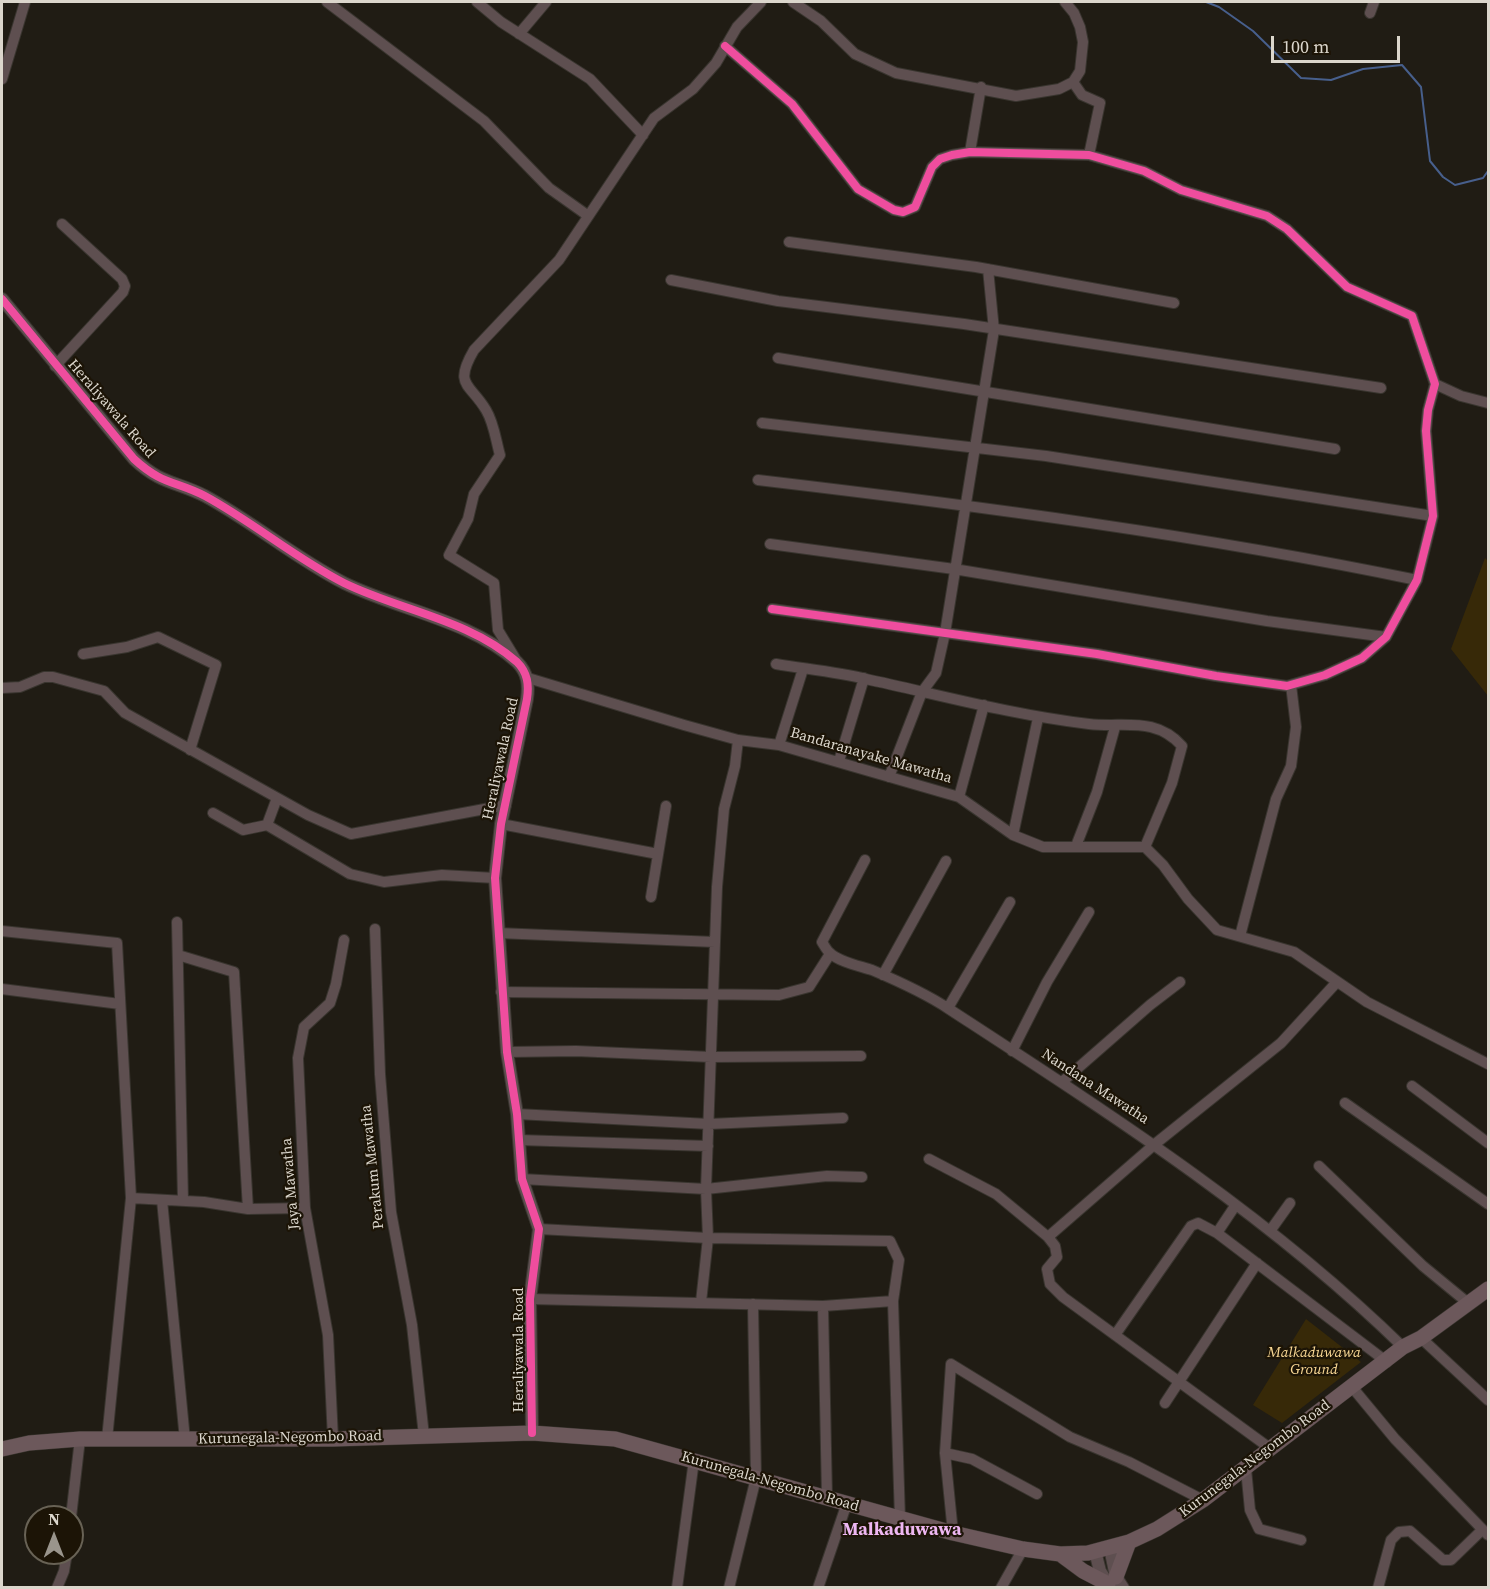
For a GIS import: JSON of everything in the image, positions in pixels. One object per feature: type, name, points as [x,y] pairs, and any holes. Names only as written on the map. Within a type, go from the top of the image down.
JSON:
[{"type":"main road","name":"Kurunegala-Negombo Road","points":[[2,1449],[29,1443],[80,1439],[333,1439],[532,1433],[615,1439],[827,1496],[953,1533],[1023,1549],[1060,1554],[1103,1550],[1129,1542],[1158,1529],[1203,1500],[1387,1362],[1403,1347],[1421,1338],[1488,1289]]},
{"type":"main road","points":[[1060,1554],[1083,1571],[1115,1584],[1129,1542]]},
{"type":"street","points":[[2,79],[25,2]]},
{"type":"street","points":[[327,2],[484,121],[549,188],[588,215]]},
{"type":"street","points":[[477,2],[519,34],[590,79],[643,135]]},
{"type":"street","points":[[519,34],[546,2]]},
{"type":"street","points":[[517,662],[498,630],[494,583],[449,555],[468,519],[474,494],[500,455],[487,411],[466,385],[464,367],[480,343],[559,260],[654,118],[693,89],[716,63],[737,27],[761,2]]},
{"type":"street","points":[[793,2],[820,21],[855,54],[896,73],[981,87],[997,93],[1016,96],[1059,89],[1073,82],[1080,71],[1083,42],[1074,13],[1065,2]]},
{"type":"street","points":[[1370,13],[1374,2]]},
{"type":"street","points":[[725,46],[792,104],[858,189],[894,210],[903,212],[915,207],[927,174],[940,159],[970,152],[1089,155],[1144,171],[1181,190],[1267,216],[1287,229],[1347,287],[1412,316],[1435,384],[1428,410],[1426,431],[1433,516],[1417,580],[1386,637],[1362,658],[1324,675],[1291,685],[1216,676],[1097,654],[772,609]]},
{"type":"street","points":[[1073,82],[1082,95],[1100,103],[1089,155]]},
{"type":"street","points":[[970,152],[981,87]]},
{"type":"street","points":[[55,366],[123,292],[125,286],[122,279],[62,224]]},
{"type":"street","points":[[789,242],[988,269],[1174,303]]},
{"type":"street","points":[[889,777],[922,692],[936,673],[945,633],[994,330],[988,269]]},
{"type":"street","points":[[671,280],[778,301],[994,330],[1381,388]]},
{"type":"street","name":"Heraliyawala Road","points":[[2,299],[134,459],[157,478],[205,496],[288,551],[347,584],[466,631],[498,648],[517,662],[528,678],[527,699],[501,824],[495,878],[501,992],[507,1052],[517,1114],[522,1179],[539,1229],[530,1299],[532,1433]]},
{"type":"street","points":[[778,358],[1335,449]]},
{"type":"street","points":[[1435,384],[1461,396],[1488,403]]},
{"type":"street","points":[[762,423],[974,447],[1433,516]]},
{"type":"street","points":[[758,480],[965,504],[1310,558],[1417,580]]},
{"type":"street","points":[[770,544],[954,569],[1266,621],[1386,637]]},
{"type":"street","points":[[83,654],[127,647],[158,636],[216,665],[190,750]]},
{"type":"street","points":[[776,664],[864,678],[1038,718],[1115,727],[1141,724],[1171,734],[1182,746],[1172,783],[1145,847],[1163,865],[1188,899],[1217,930],[1294,952],[1367,1002],[1488,1064]]},
{"type":"street","points":[[779,745],[803,669]]},
{"type":"street","points":[[2,688],[20,687],[44,677],[85,684],[104,691],[126,713],[277,798],[351,834],[506,805]]},
{"type":"street","name":"Bandaranayake Mawatha","points":[[528,678],[738,740],[779,745],[959,797],[1013,835],[1043,847],[1145,847]]},
{"type":"street","points":[[839,761],[864,678]]},
{"type":"street","points":[[1240,936],[1276,799],[1292,766],[1296,727],[1291,685]]},
{"type":"street","points":[[959,797],[984,705]]},
{"type":"street","points":[[1013,835],[1038,718]]},
{"type":"street","points":[[1076,846],[1097,792],[1115,727]]},
{"type":"street","points":[[701,1302],[708,1238],[706,1189],[715,942],[724,809],[735,765],[738,740]]},
{"type":"street","points":[[267,825],[277,798]]},
{"type":"street","points":[[651,897],[666,806]]},
{"type":"street","points":[[213,813],[243,830],[267,825],[350,874],[384,882],[442,875],[495,878]]},
{"type":"street","points":[[501,824],[658,854]]},
{"type":"street","points":[[501,992],[779,995],[809,987],[830,954],[822,942],[865,860]]},
{"type":"street","points":[[883,975],[946,861]]},
{"type":"street","points":[[948,1008],[1010,902]]},
{"type":"street","points":[[1012,1051],[1047,982],[1089,912]]},
{"type":"street","points":[[177,922],[183,1201]]},
{"type":"street","name":"Perakum Mawatha","points":[[375,929],[380,1074],[391,1212],[412,1324],[424,1436]]},
{"type":"street","points":[[2,931],[117,943],[131,1198],[107,1439]]},
{"type":"street","points":[[498,933],[715,942]]},
{"type":"street","name":"Jaya Mawatha","points":[[333,1439],[328,1335],[305,1208],[298,1058],[304,1027],[330,1003],[344,940]]},
{"type":"street","name":"Nandana Mawatha","points":[[830,954],[883,975],[948,1008],[1155,1144],[1348,1292],[1403,1347]]},
{"type":"street","points":[[178,955],[234,972],[248,1209]]},
{"type":"street","points":[[1062,1082],[1150,1005],[1180,982]]},
{"type":"street","points":[[1048,1237],[1155,1144],[1281,1043],[1336,982]]},
{"type":"street","points":[[2,989],[120,1004]]},
{"type":"street","points":[[507,1052],[576,1051],[711,1057],[861,1056]]},
{"type":"street","points":[[1412,1086],[1488,1143]]},
{"type":"street","points":[[1345,1102],[1488,1204]]},
{"type":"street","points":[[517,1114],[709,1124],[843,1119]]},
{"type":"street","points":[[519,1140],[708,1146]]},
{"type":"street","points":[[929,1159],[996,1194],[1048,1237],[1055,1246],[1057,1257],[1047,1269],[1050,1284],[1063,1297],[1271,1449]]},
{"type":"street","points":[[1319,1166],[1423,1266],[1468,1303]]},
{"type":"street","points":[[522,1179],[706,1189],[827,1176],[862,1178]]},
{"type":"street","points":[[131,1198],[183,1201],[248,1209],[305,1208]]},
{"type":"street","points":[[162,1200],[184,1440]]},
{"type":"street","points":[[1270,1231],[1290,1203]]},
{"type":"street","points":[[1217,1233],[1235,1206]]},
{"type":"street","points":[[1115,1335],[1191,1226],[1198,1223],[1217,1233],[1387,1362]]},
{"type":"street","points":[[539,1229],[708,1238],[890,1241],[899,1260],[893,1301],[900,1518]]},
{"type":"street","points":[[1166,1403],[1178,1381],[1257,1263]]},
{"type":"street","points":[[530,1299],[823,1306],[893,1301]]},
{"type":"street","points":[[729,1587],[756,1478],[753,1304]]},
{"type":"street","points":[[823,1306],[827,1496]]},
{"type":"street","points":[[1421,1338],[1488,1400]]},
{"type":"street","points":[[953,1533],[945,1453],[951,1364],[1070,1437],[1129,1462],[1203,1500]]},
{"type":"street","points":[[1352,1387],[1395,1439],[1485,1532],[1451,1560],[1443,1560],[1410,1531],[1399,1532],[1391,1540],[1378,1587]]},
{"type":"street","points":[[72,1505],[80,1439]]},
{"type":"street","points":[[945,1453],[972,1459],[1037,1494]]},
{"type":"street","points":[[677,1587],[693,1460]]},
{"type":"street","points":[[1246,1469],[1250,1510],[1259,1529],[1301,1540]]},
{"type":"street","points":[[818,1587],[847,1503]]},
{"type":"street","points":[[1001,1587],[1023,1549]]},
{"type":"street","points":[[1103,1550],[1100,1571],[1115,1584]]},
{"type":"street","points":[[57,1587],[65,1565]]},
{"type":"green space","points":[[1485,558],[1488,561],[1488,696],[1451,649]]},
{"type":"green space","name":"Malkaduwawa Ground","points":[[1306,1319],[1361,1362],[1282,1423],[1253,1405]]},
{"type":"waterway","points":[[1206,2],[1219,7],[1253,31],[1301,78],[1331,80],[1363,69],[1402,65],[1421,87],[1430,161],[1443,177],[1455,185],[1483,178],[1488,171]]},
{"type":"cycle path","points":[[725,46],[792,104],[858,189],[894,210],[903,212],[915,207],[932,167],[940,159],[970,152],[1089,155],[1144,171],[1181,190],[1267,216],[1287,229],[1347,287],[1412,316],[1435,384],[1428,410],[1426,431],[1433,516],[1417,580],[1386,637],[1362,658],[1325,675],[1287,686],[1216,676],[1097,654],[772,609]]},
{"type":"cycle path","points":[[2,299],[134,459],[153,474],[195,491],[223,506],[308,563],[344,583],[478,636],[517,662],[526,675],[527,699],[501,824],[495,878],[507,1052],[517,1114],[522,1179],[539,1229],[530,1299],[532,1433]]},
{"type":"district","name":"Malkaduwawa","points":[[902,1530]]}]
